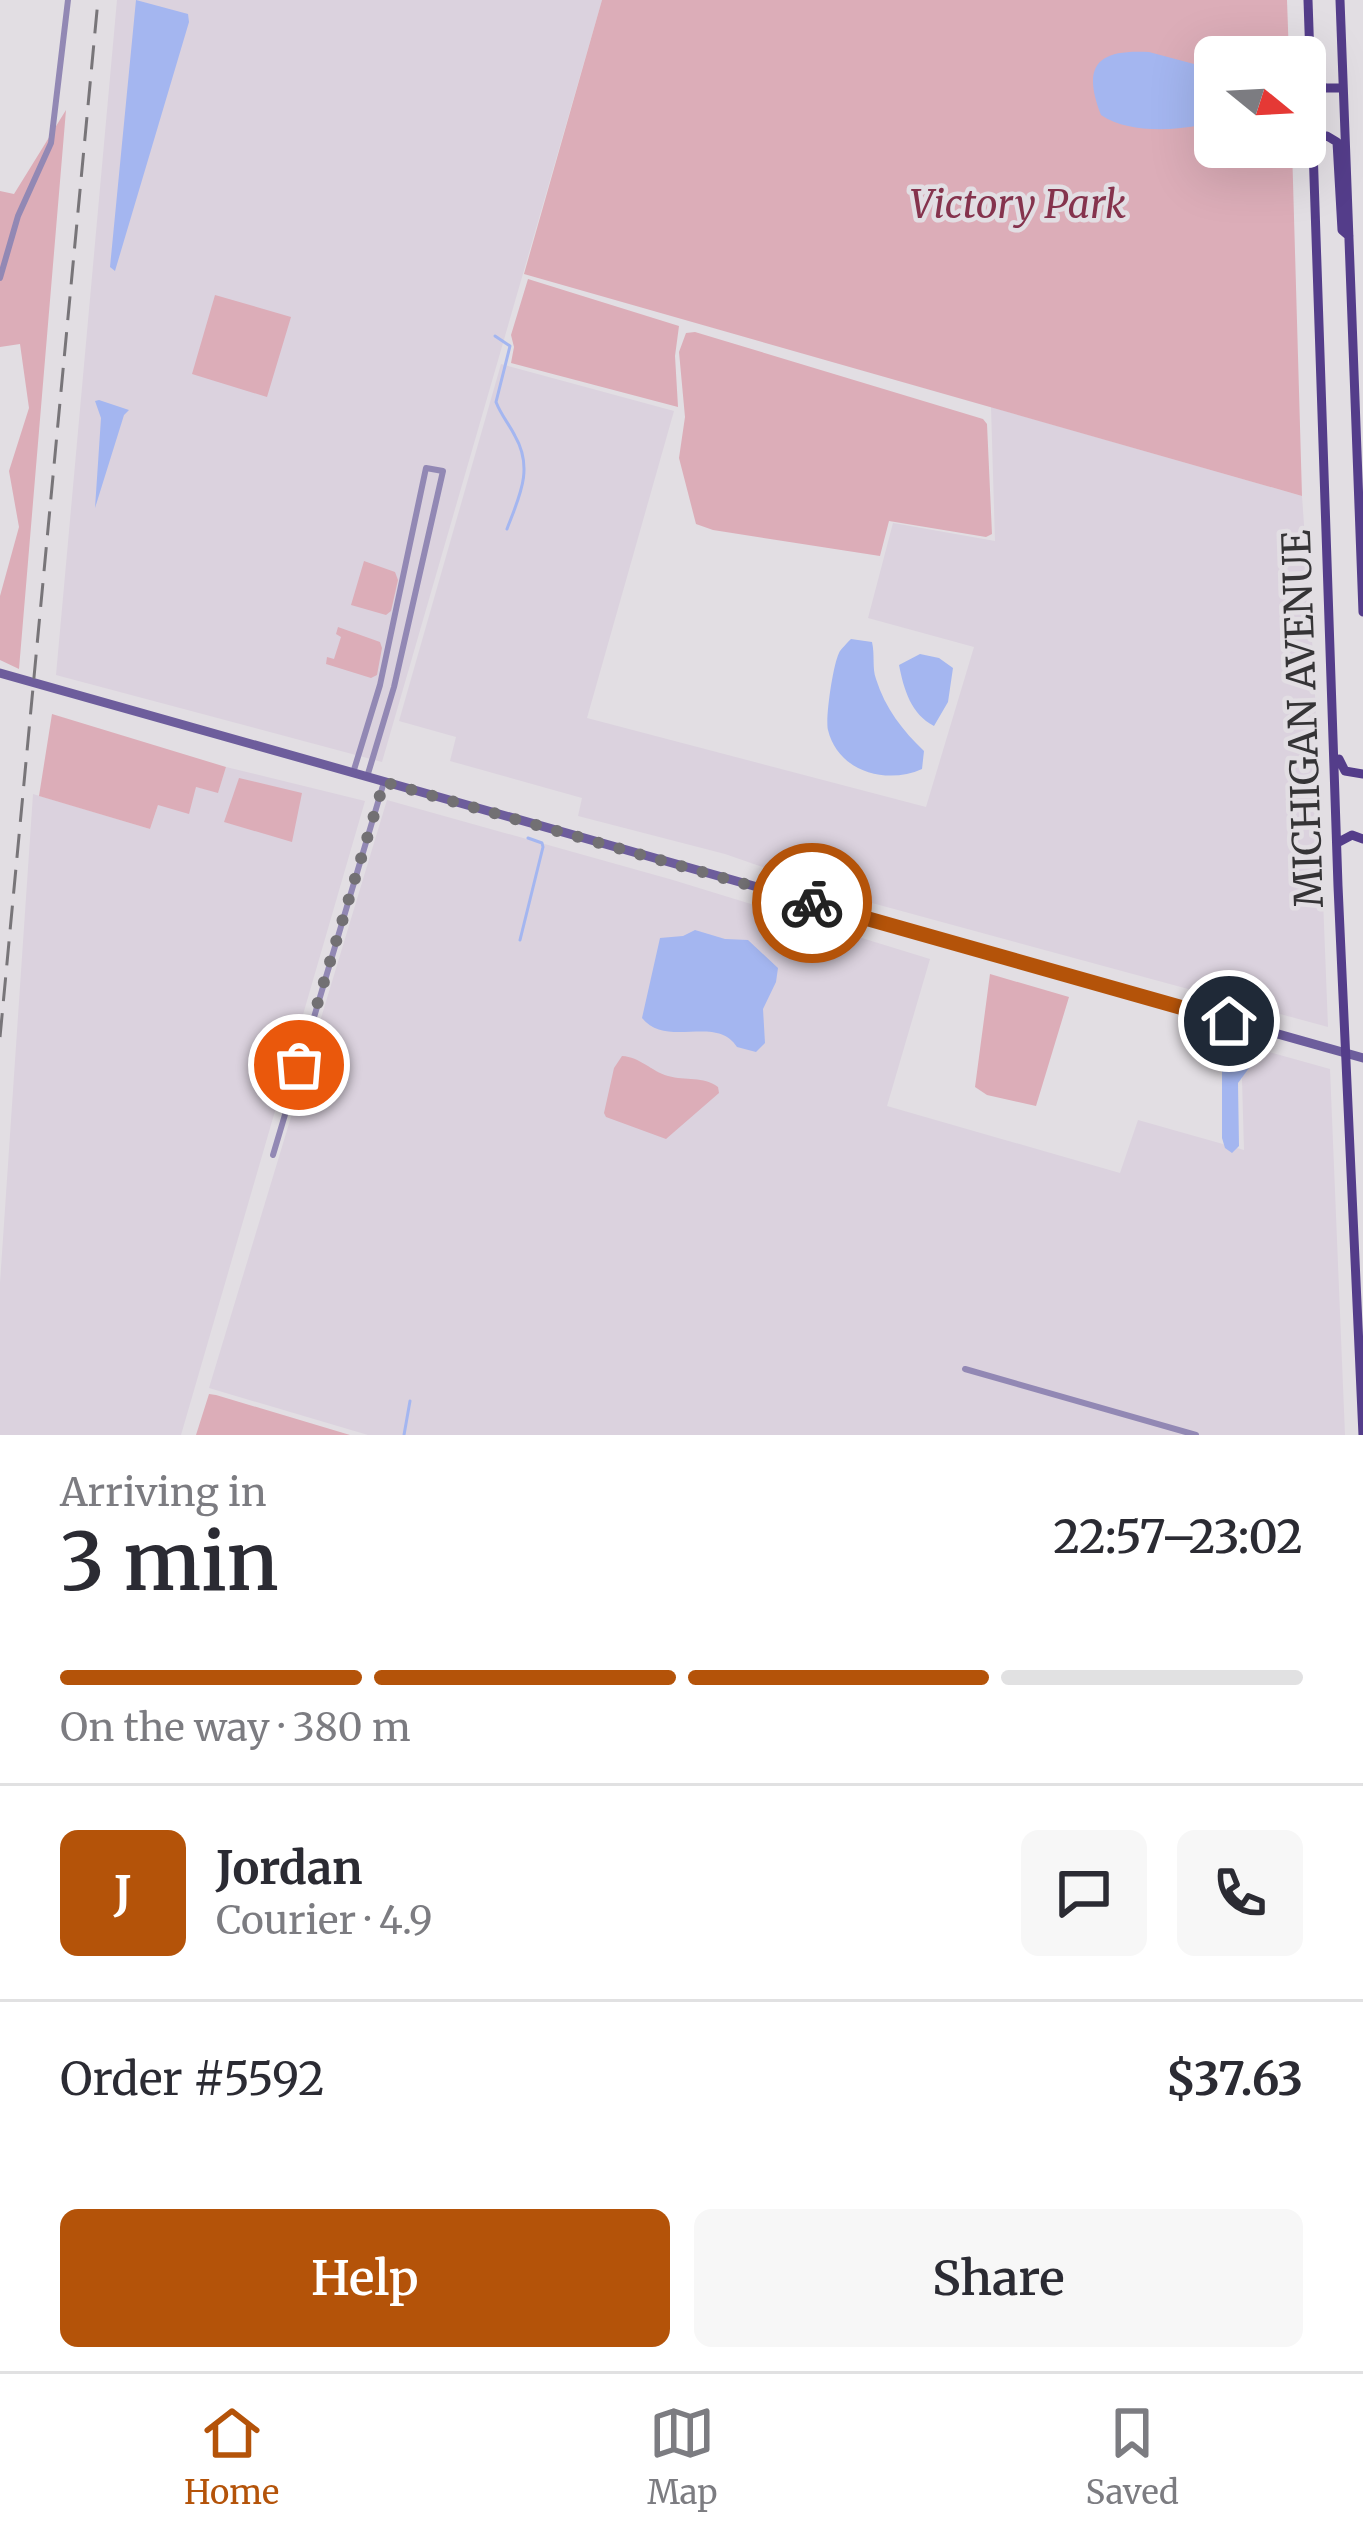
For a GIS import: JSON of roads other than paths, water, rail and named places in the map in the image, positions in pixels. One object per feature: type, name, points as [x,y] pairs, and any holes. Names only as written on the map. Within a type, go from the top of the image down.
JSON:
[{"type":"main road","name":"MICHIGAN AVENUE","points":[[1308,0],[1309,36]]},
{"type":"main road","name":"MICHIGAN AVENUE","points":[[1340,0],[1363,612]]},
{"type":"main road","points":[[1326,88],[1343,88]]},
{"type":"main road","points":[[1326,136],[1337,142],[1342,230],[1349,236]]},
{"type":"main road","name":"MICHIGAN AVENUE","points":[[1314,168],[1336,843],[1363,1435]]},
{"type":"main road","points":[[0,673],[1363,1058]]},
{"type":"main road","points":[[1335,748],[1345,771],[1363,774]]},
{"type":"main road","points":[[1336,843],[1352,835],[1363,839]]},
{"type":"street","points":[[0,278],[18,216],[51,143],[68,0]]},
{"type":"street","points":[[353,773],[380,685],[425,468],[443,471],[394,688],[367,777]]},
{"type":"street","points":[[406,560],[422,563]]},
{"type":"street","points":[[392,631],[406,634]]},
{"type":"street","points":[[380,685],[394,688]]},
{"type":"street","points":[[273,1155],[384,782]]},
{"type":"street","points":[[965,1369],[1196,1435]]},
{"type":"water","points":[[136,0],[188,14],[189,22],[115,271],[110,267]]},
{"type":"water","points":[[1132,52],[1194,64],[1194,126],[1150,129],[1101,115],[1094,72],[1107,57]]},
{"type":"water","points":[[95,401],[129,410],[95,508],[101,418]]},
{"type":"water","points":[[851,639],[872,642],[880,690],[924,751],[922,769],[880,775],[853,765],[833,744],[827,724],[832,680],[839,653]]},
{"type":"water","points":[[920,654],[939,658],[953,668],[948,702],[934,726],[910,700],[899,665]]},
{"type":"water","points":[[695,930],[748,940],[778,968],[763,1009],[765,1043],[756,1052],[737,1047],[717,1033],[664,1031],[642,1018],[660,938]]},
{"type":"water","points":[[1234,1054],[1252,1064],[1238,1083],[1239,1146],[1232,1153],[1222,1138],[1222,1058]]},
{"type":"waterway","points":[[495,336],[510,346],[496,402],[521,448],[524,471],[507,529]]},
{"type":"waterway","points":[[520,940],[543,847],[528,838]]},
{"type":"waterway","points":[[404,1435],[410,1401]]},
{"type":"railway","points":[[0,1037],[98,0]]},
{"type":"park label","name":"Victory Park","points":[[1018,204]]}]
